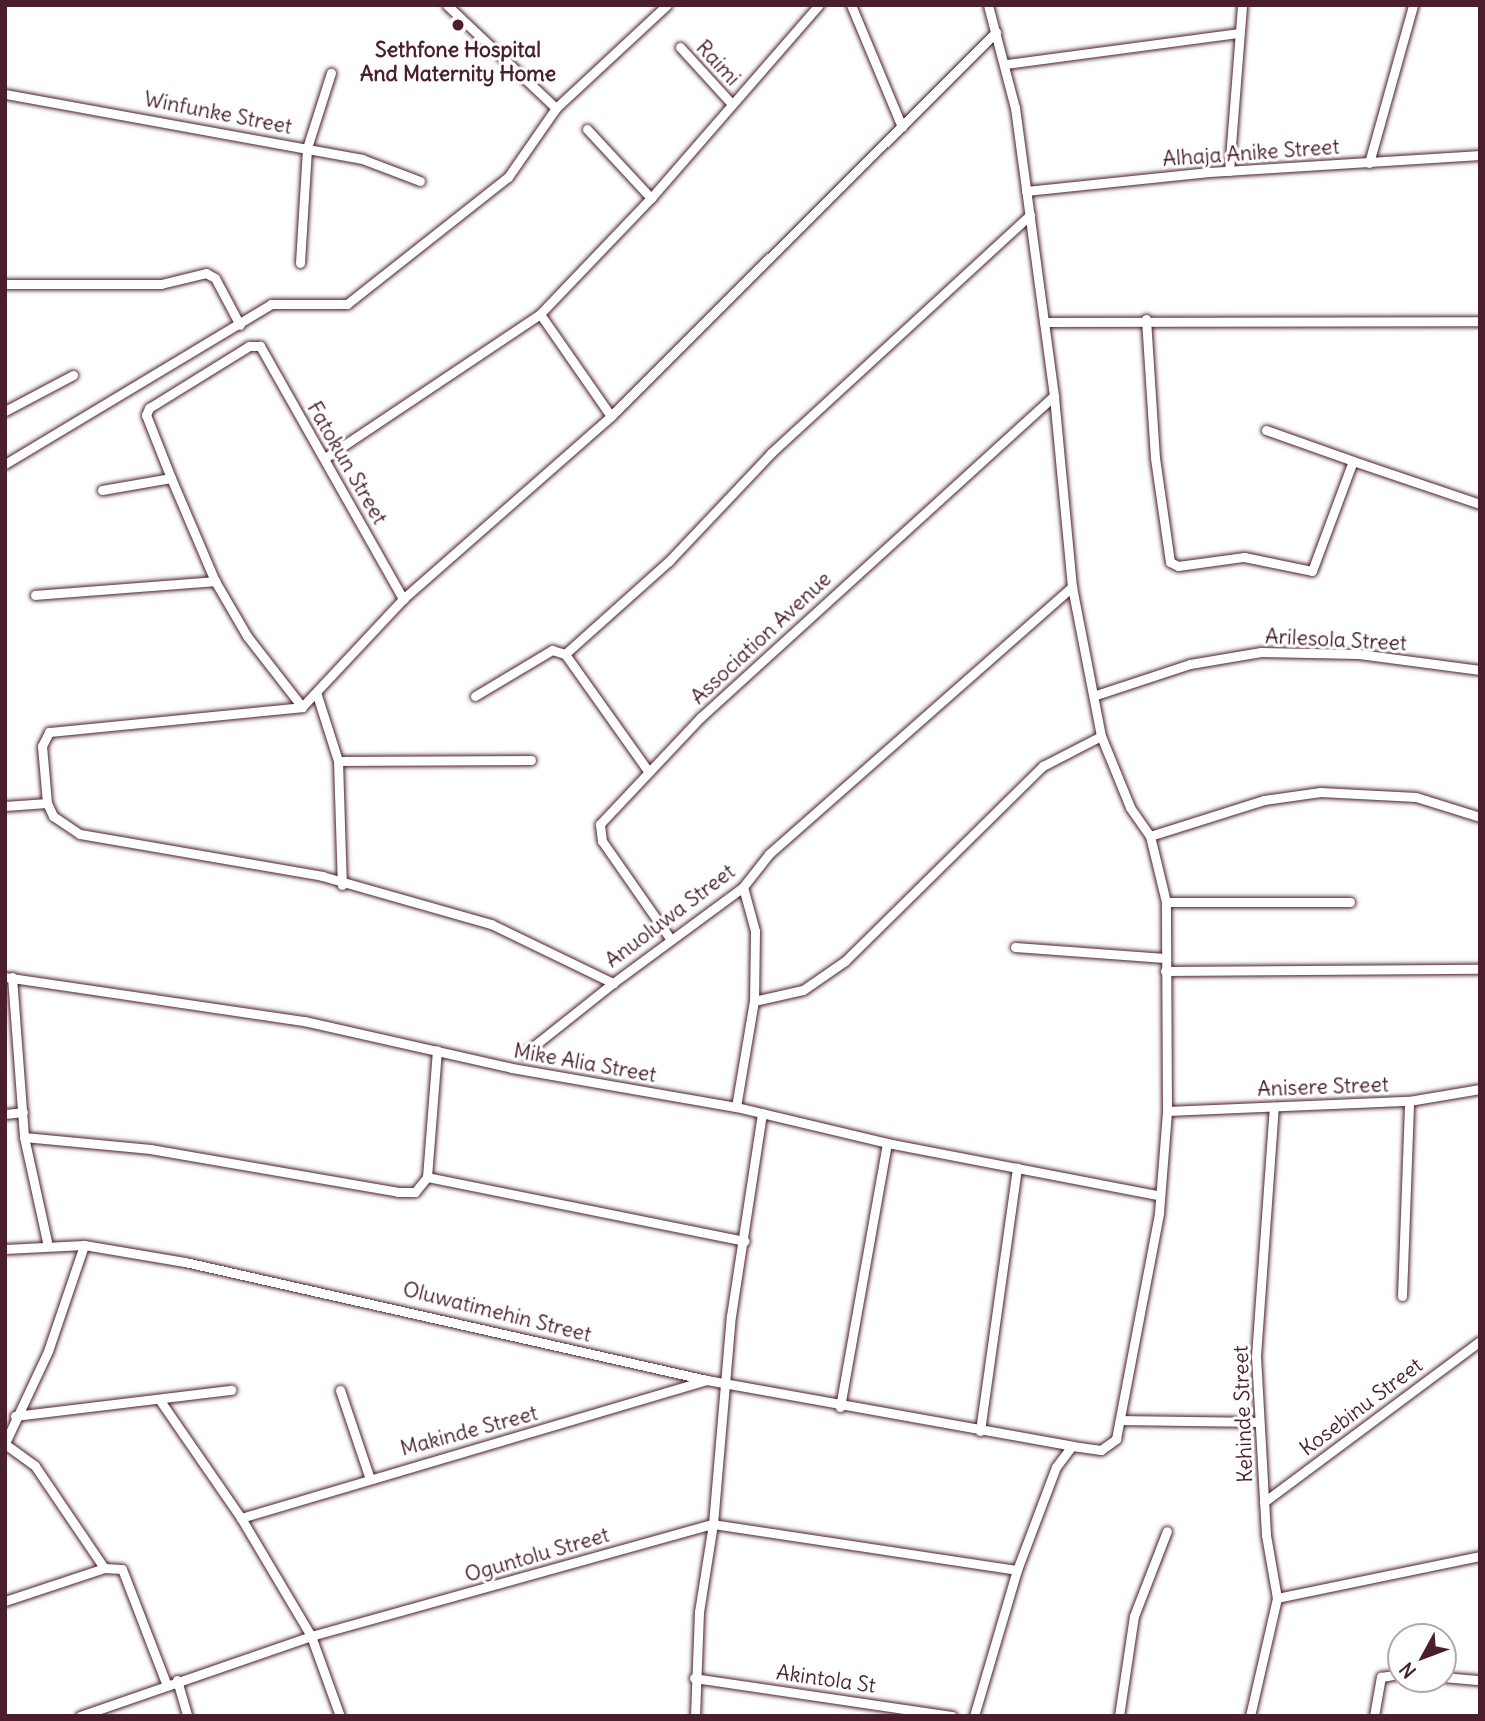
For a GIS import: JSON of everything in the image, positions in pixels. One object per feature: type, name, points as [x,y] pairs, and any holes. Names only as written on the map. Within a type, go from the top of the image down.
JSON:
[{"type":"street","points":[[447,5],[556,107]]},
{"type":"street","points":[[325,458],[540,314],[651,198],[819,5]]},
{"type":"street","points":[[851,5],[902,127]]},
{"type":"street","points":[[988,5],[1006,64],[1030,215],[1054,396],[1072,587],[1096,695],[1101,736],[1130,807],[1150,836],[1166,902],[1167,1111],[1157,1195],[1159,1213],[1120,1420],[1257,1422]]},
{"type":"street","points":[[1228,171],[1237,33],[1242,5]]},
{"type":"street","points":[[1369,163],[1413,5]]},
{"type":"street","points":[[5,464],[271,304],[347,304],[508,177],[556,107],[666,6]]},
{"type":"street","points":[[5,806],[47,803],[42,746],[49,732],[302,707],[317,695],[403,599],[611,416],[996,32]]},
{"type":"street","points":[[1006,64],[1237,33]]},
{"type":"street","name":"Raimi","points":[[680,47],[731,103]]},
{"type":"street","points":[[300,263],[307,148],[331,72]]},
{"type":"street","name":"Winfunke Street","points":[[5,94],[307,148],[403,170],[420,181]]},
{"type":"street","points":[[587,129],[651,198]]},
{"type":"street","name":"Alhaja Anike Street","points":[[1026,191],[1228,171],[1480,155]]},
{"type":"street","points":[[565,654],[669,561],[771,453],[1030,215]]},
{"type":"street","points":[[5,284],[161,284],[206,273],[215,278],[240,325]]},
{"type":"street","points":[[540,314],[611,416]]},
{"type":"street","points":[[1044,322],[1146,319],[1480,321]]},
{"type":"street","points":[[1146,319],[1155,458],[1170,562],[1178,566],[1244,557],[1312,571],[1353,461]]},
{"type":"street","name":"Fatokun Street","points":[[170,478],[146,415],[149,408],[249,346],[260,346],[403,599]]},
{"type":"street","points":[[5,411],[73,375]]},
{"type":"street","name":"Association Avenue","points":[[669,936],[602,841],[600,824],[648,771],[1054,396]]},
{"type":"street","points":[[1266,430],[1480,504]]},
{"type":"street","points":[[102,490],[170,478],[215,581],[268,668],[302,707]]},
{"type":"street","points":[[35,595],[215,581]]},
{"type":"street","name":"Anuoluwa Street","points":[[47,803],[53,816],[80,834],[322,876],[342,885],[491,924],[613,983],[669,936],[743,887],[769,854],[1072,587]]},
{"type":"street","points":[[475,696],[552,650],[565,654],[648,771]]},
{"type":"street","name":"Arilesola Street","points":[[1096,695],[1190,664],[1306,651],[1480,670]]},
{"type":"street","points":[[317,695],[338,761],[342,885]]},
{"type":"street","points":[[754,1002],[803,990],[845,961],[1043,766],[1101,736]]},
{"type":"street","points":[[338,761],[531,760]]},
{"type":"street","points":[[1150,836],[1265,800],[1320,792],[1416,797],[1480,817]]},
{"type":"street","points":[[736,1107],[754,1002],[755,931],[743,887]]},
{"type":"street","points":[[1166,902],[1350,902]]},
{"type":"street","points":[[1015,947],[1165,958]]},
{"type":"street","points":[[1165,971],[1480,969]]},
{"type":"street","points":[[9,977],[24,1137],[47,1242]]},
{"type":"street","name":"Mike Alia Street","points":[[9,977],[143,993],[736,1107],[887,1143],[1157,1195]]},
{"type":"street","points":[[524,1053],[613,983]]},
{"type":"street","points":[[24,1137],[150,1149],[398,1192],[415,1192],[427,1177],[437,1051]]},
{"type":"street","name":"Anisere Street","points":[[1167,1111],[1409,1101],[1480,1089]]},
{"type":"street","points":[[1402,1296],[1409,1101]]},
{"type":"street","name":"Kehinde Street","points":[[1250,1716],[1277,1598],[1257,1422],[1256,1356],[1274,1107]]},
{"type":"street","points":[[5,1114],[23,1112]]},
{"type":"street","points":[[695,1716],[694,1678],[713,1524],[731,1316],[746,1241],[762,1113]]},
{"type":"street","points":[[840,1407],[887,1143]]},
{"type":"street","points":[[980,1431],[1017,1168]]},
{"type":"street","points":[[427,1177],[746,1241]]},
{"type":"street","name":"Oluwatimehin Street","points":[[5,1249],[47,1242],[84,1245],[382,1302],[707,1380],[840,1407],[1072,1446],[1111,1446],[1120,1420]]},
{"type":"street","points":[[84,1245],[48,1351],[15,1416],[5,1444],[36,1466],[104,1568]]},
{"type":"street","name":"Kosebinu Street","points":[[1264,1502],[1480,1341]]},
{"type":"street","name":"Makinde Street","points":[[241,1518],[369,1476],[707,1380]]},
{"type":"street","points":[[15,1416],[161,1402],[231,1390]]},
{"type":"street","points":[[340,1390],[369,1476]]},
{"type":"street","points":[[161,1402],[241,1518],[311,1636],[340,1716]]},
{"type":"street","points":[[974,1716],[1017,1570],[1049,1480],[1072,1446]]},
{"type":"street","name":"Oguntolu Street","points":[[80,1716],[166,1683],[311,1636],[713,1524],[1017,1570]]},
{"type":"street","points":[[1119,1716],[1134,1616],[1167,1531]]},
{"type":"street","points":[[1277,1598],[1480,1556]]},
{"type":"street","points":[[5,1601],[104,1568],[128,1573],[166,1683]]},
{"type":"street","points":[[1374,1716],[1381,1677],[1387,1676]]},
{"type":"street","name":"Akintola St","points":[[694,1678],[952,1716]]},
{"type":"street","points":[[1457,1678],[1480,1680]]},
{"type":"street","points":[[177,1680],[187,1716]]},
{"type":"place","name":"Sethfone Hospital And Maternity Home","points":[[458,25]]}]
